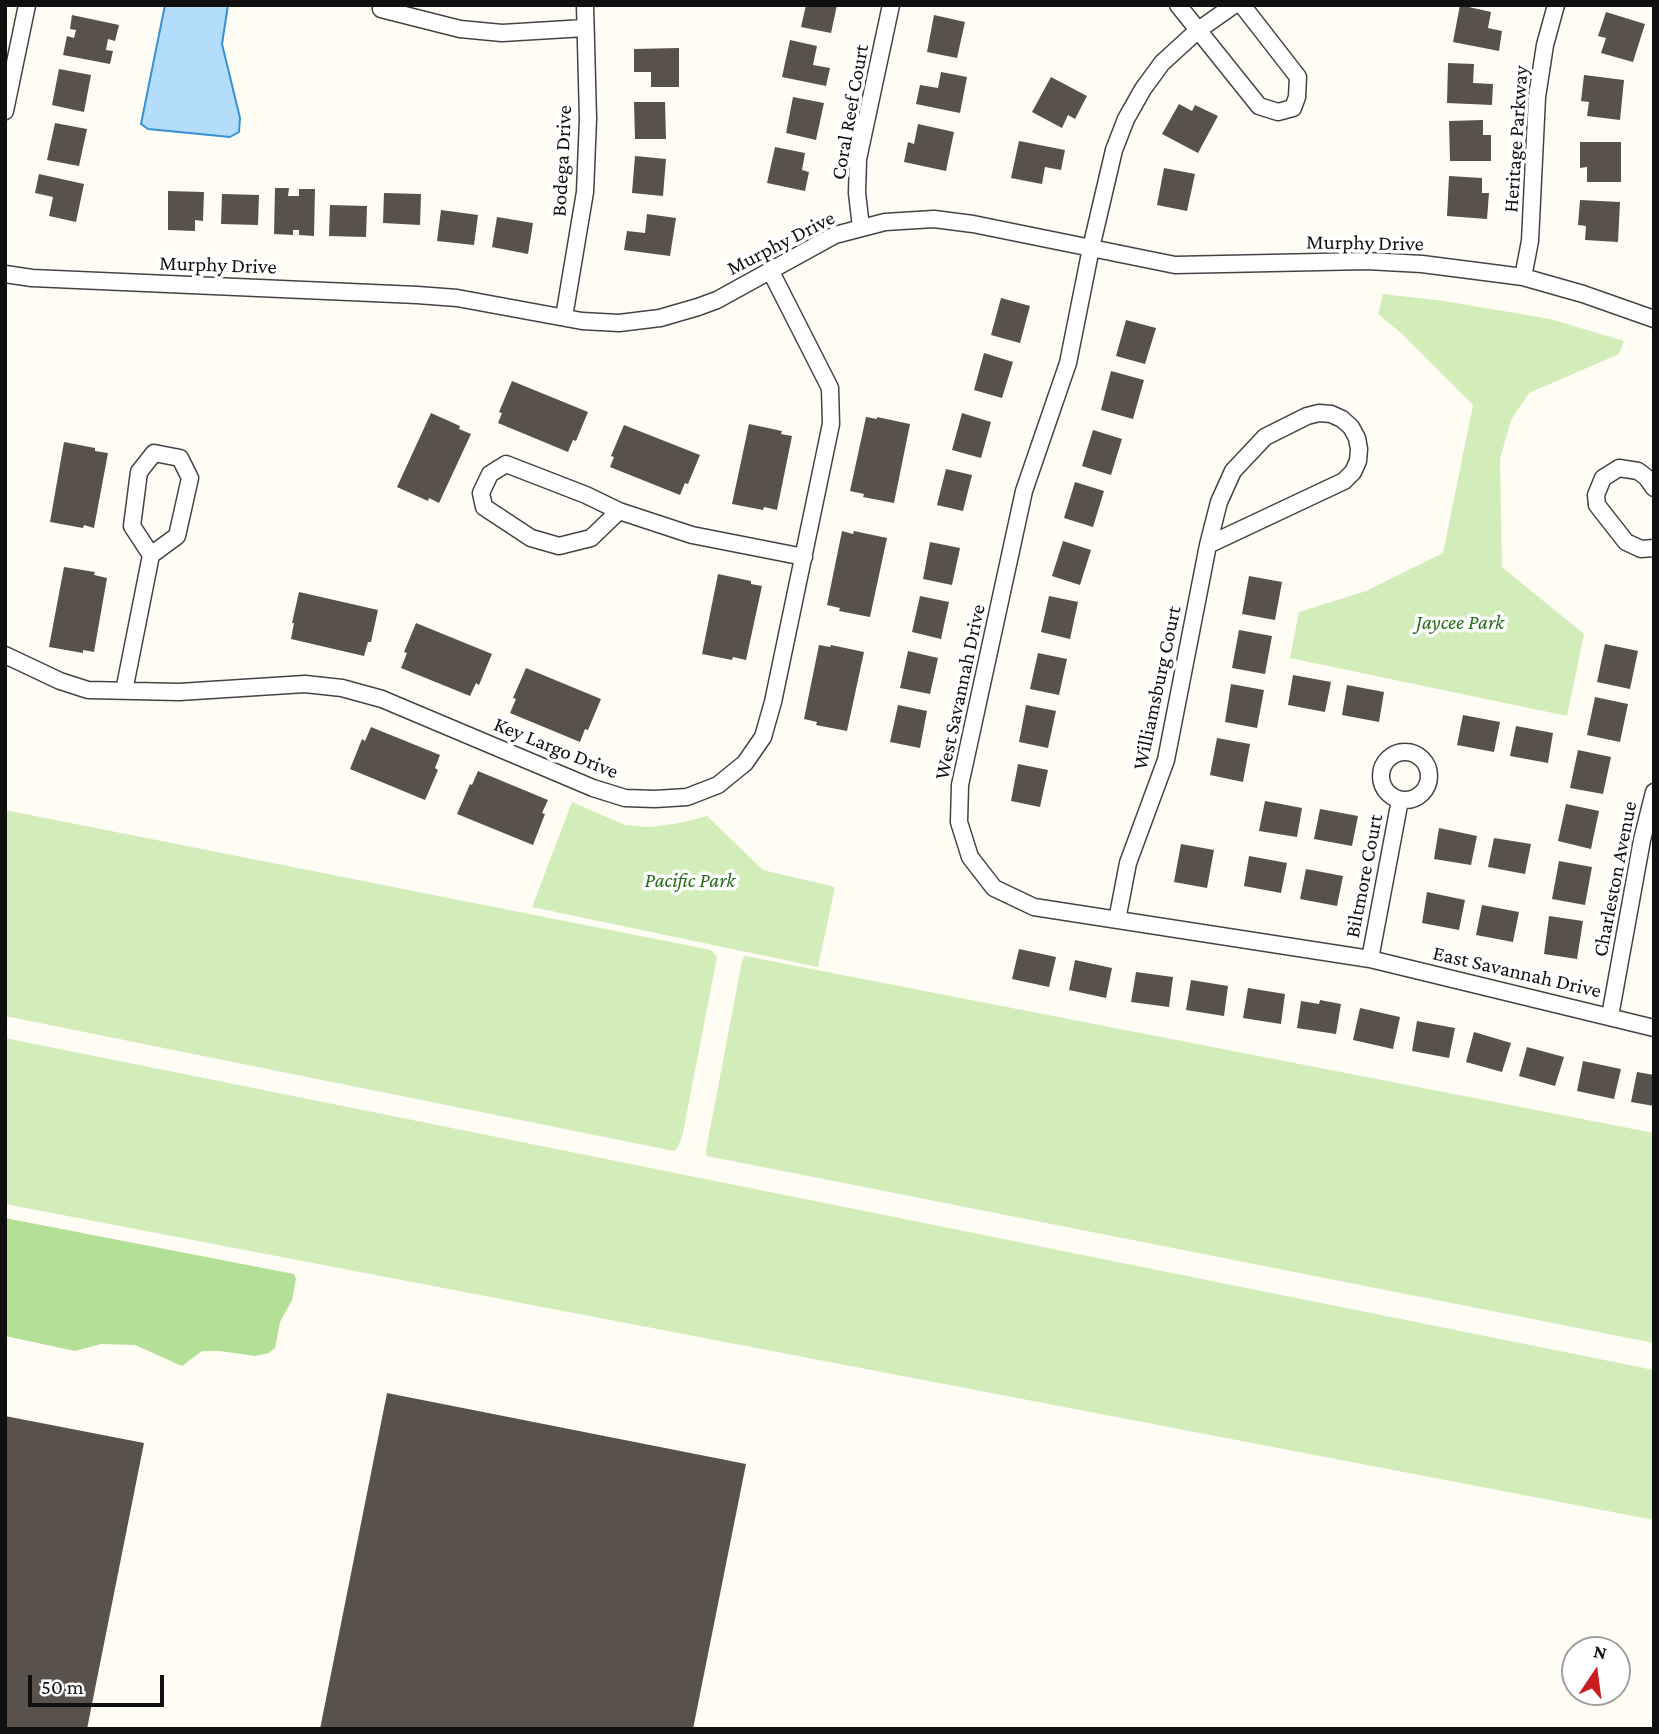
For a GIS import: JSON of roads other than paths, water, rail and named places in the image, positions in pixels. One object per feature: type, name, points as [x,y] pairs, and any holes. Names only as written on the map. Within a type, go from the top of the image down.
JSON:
[{"type":"street","points":[[5,111],[27,5]]},
{"type":"street","name":"Bodega Drive","points":[[564,317],[585,192],[588,119],[585,5]]},
{"type":"street","name":"Coral Reef Court","points":[[861,227],[857,193],[859,159],[891,5]]},
{"type":"street","points":[[1178,5],[1259,106],[1278,112],[1293,108],[1297,97],[1298,77],[1242,5]]},
{"type":"street","name":"West Savannah Drive","points":[[1234,5],[1197,31],[1162,63],[1126,119],[1111,162],[1068,363],[1024,491],[960,785],[960,822],[970,857],[994,888],[1034,907],[1370,959]]},
{"type":"street","name":"Heritage Parkway","points":[[1523,277],[1530,241],[1537,97],[1545,45],[1556,5]]},
{"type":"street","points":[[381,9],[460,29],[502,33],[585,28]]},
{"type":"street","name":"Murphy Drive","points":[[5,274],[32,278],[457,298],[595,322],[619,323],[660,318],[717,300],[814,245],[861,227],[909,219],[949,220],[1175,265],[1367,261],[1422,264],[1523,277],[1583,294],[1654,319]]},
{"type":"street","name":"Key Largo Drive","points":[[5,655],[60,681],[88,690],[179,692],[306,684],[342,688],[382,699],[625,798],[687,797],[718,785],[745,763],[763,737],[773,702],[831,424],[830,388],[769,270]]},
{"type":"street","name":"Williamsburg Court","points":[[1117,920],[1128,863],[1166,760],[1208,545],[1219,502],[1233,471],[1265,437],[1307,416],[1331,414],[1350,427],[1359,449],[1358,461],[1353,472],[1344,481],[1208,545]]},
{"type":"street","points":[[124,691],[151,555],[177,536],[190,478],[180,458],[154,453],[139,472],[132,526],[151,555]]},
{"type":"street","points":[[619,511],[591,538],[559,546],[531,538],[484,507],[481,493],[490,474],[506,464],[619,511],[692,535],[804,557]]},
{"type":"street","points":[[1654,488],[1638,471],[1619,468],[1603,478],[1596,495],[1597,505],[1626,542],[1641,549],[1654,548]]},
{"type":"street","name":"Charleston Avenue","points":[[1610,1016],[1642,840],[1654,792]]},
{"type":"street","name":"Biltmore Court","points":[[1370,959],[1400,800]]},
{"type":"street","name":"East Savannah Drive","points":[[1370,959],[1654,1028]]},
{"type":"water","points":[[165,5],[228,5],[222,44],[240,118],[239,132],[230,137],[148,129],[141,124]]},
{"type":"park label","name":"Jaycee Park","points":[[1460,623]]},
{"type":"park label","name":"Pacific Park","points":[[690,881]]}]
